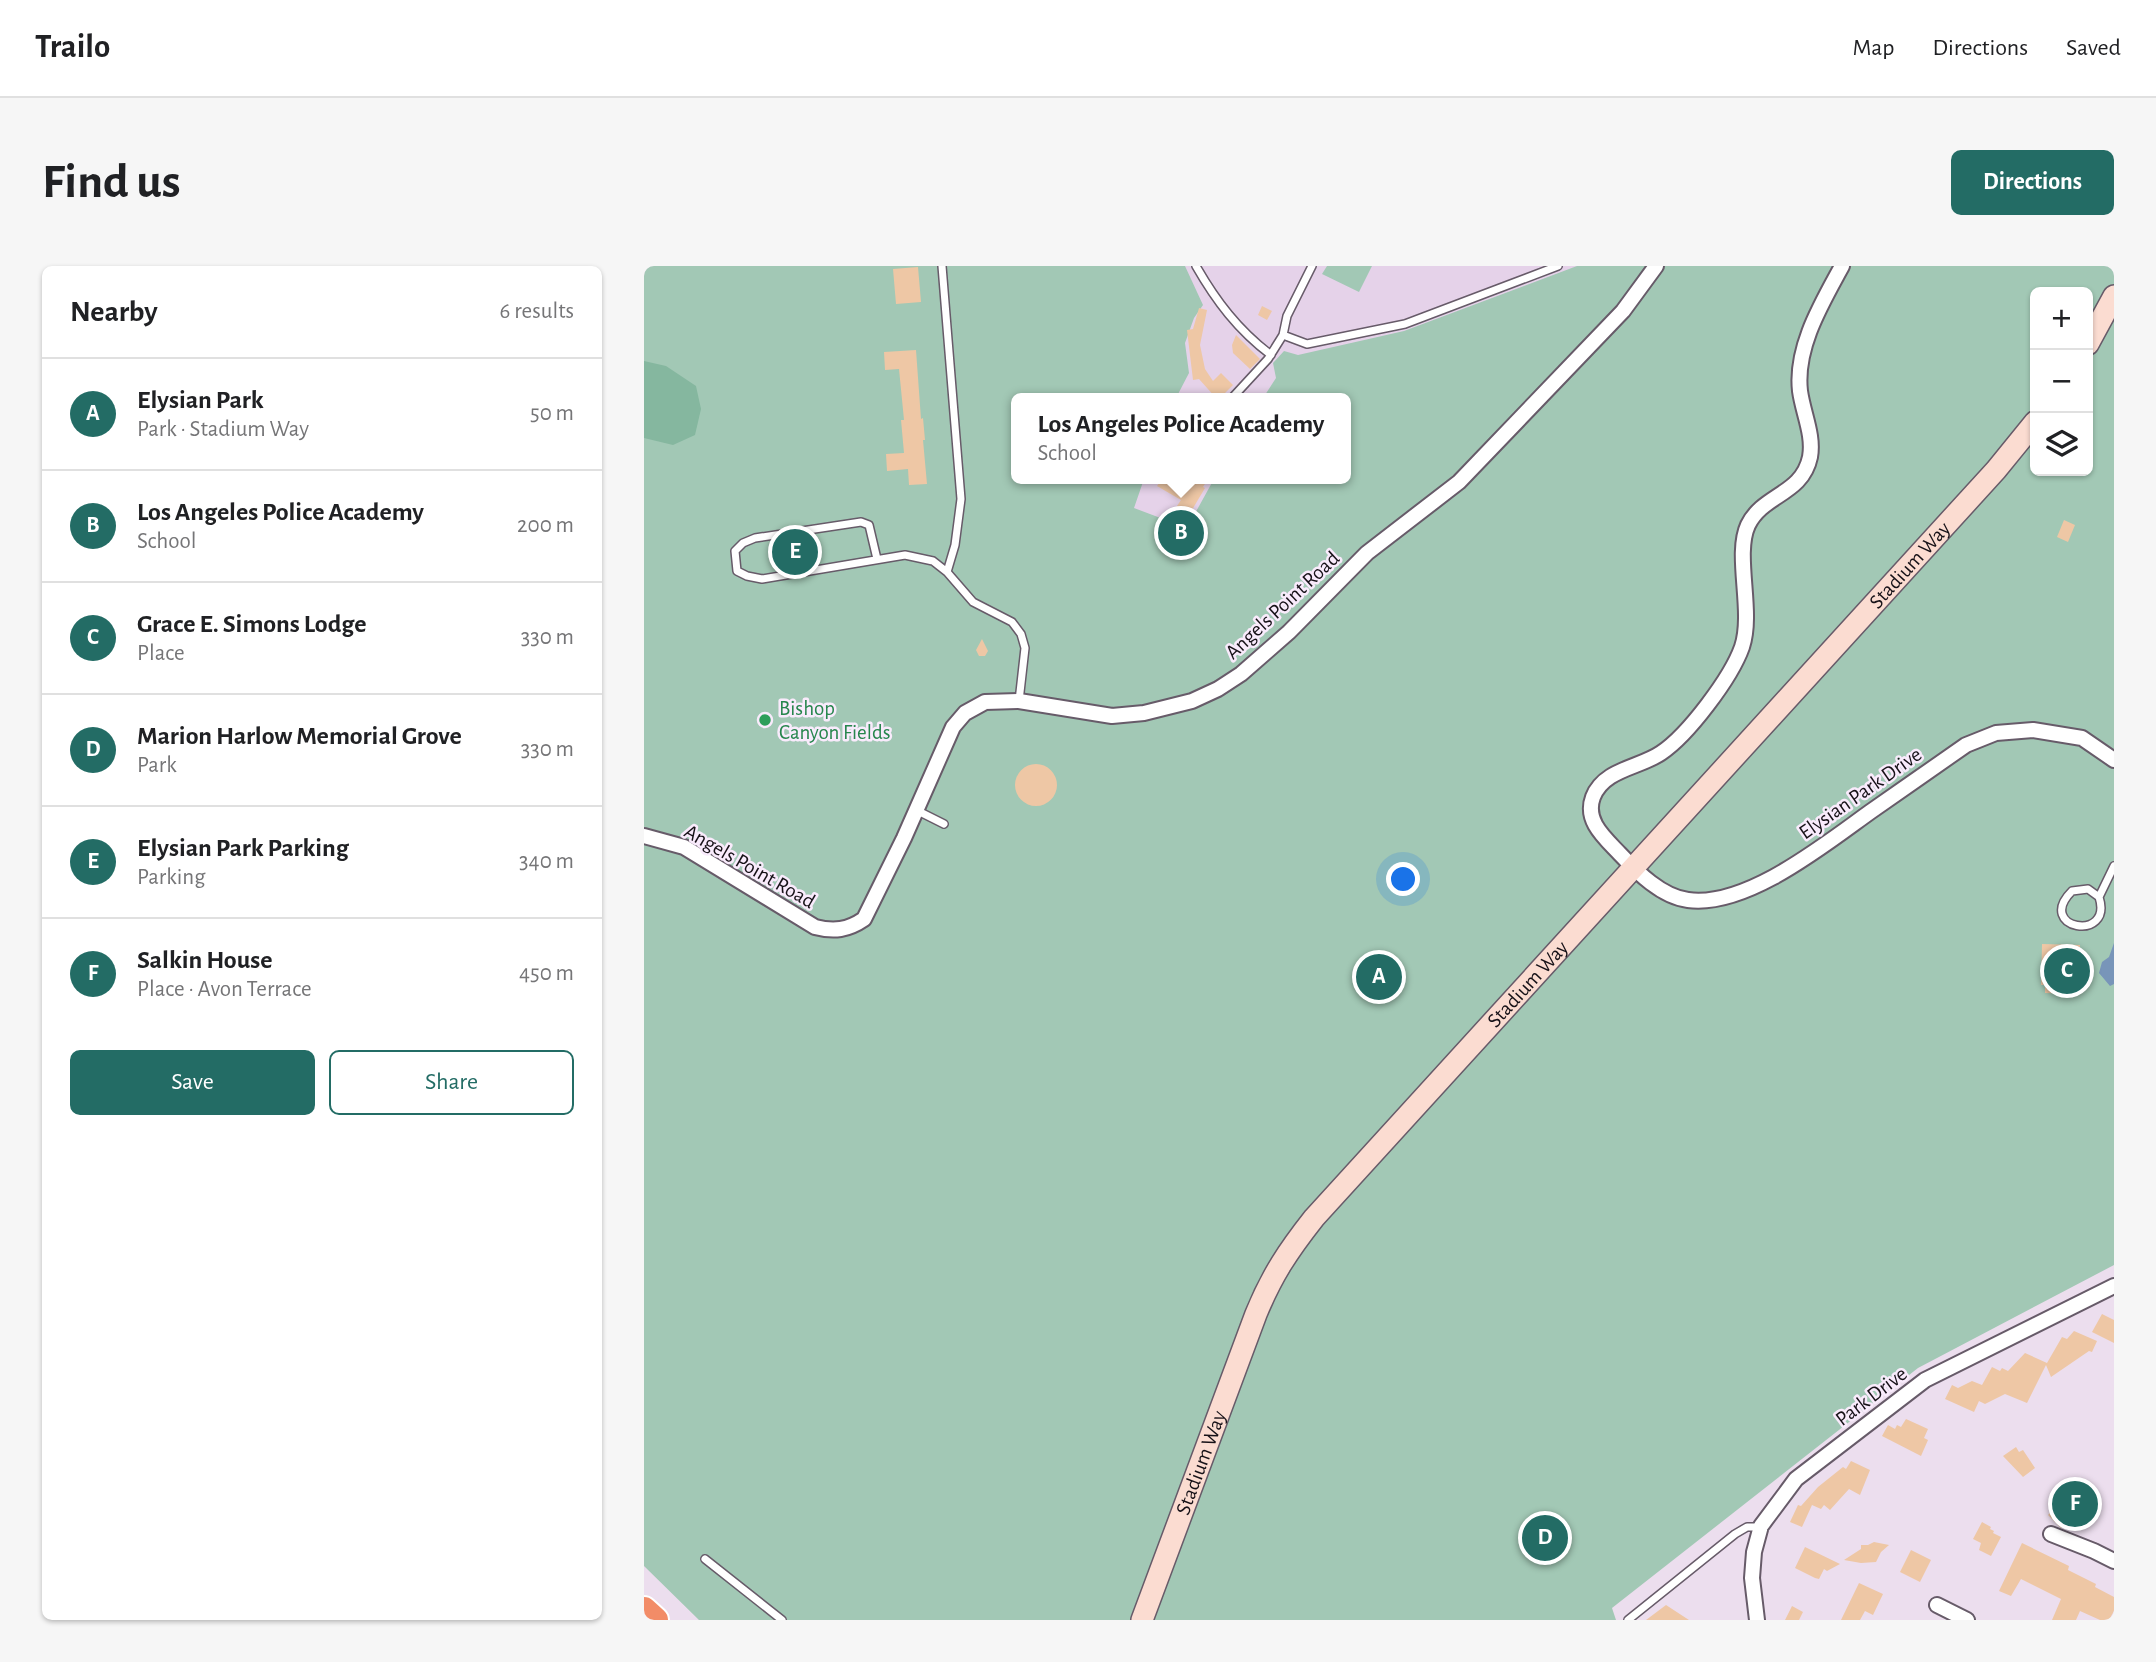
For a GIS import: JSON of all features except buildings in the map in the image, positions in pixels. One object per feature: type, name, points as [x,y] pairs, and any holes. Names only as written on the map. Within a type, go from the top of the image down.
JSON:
[{"type":"highway","points":[[644,1609],[655,1620]]},
{"type":"main road","points":[[2093,335],[2114,296]]},
{"type":"main road","name":"Stadium Way","points":[[1142,1620],[1256,1314],[1271,1278],[1290,1248],[1314,1218],[1996,470],[2030,428]]},
{"type":"street","name":"Angels Point Road","points":[[644,836],[684,847],[816,927],[828,930],[852,927],[864,919],[953,727],[965,713],[985,702],[1019,701],[1112,716],[1144,713],[1192,701],[1218,689],[1241,674],[1289,632],[1367,553],[1458,482],[1623,311],[1656,266]]},
{"type":"street","points":[[1633,868],[1597,829],[1592,820],[1592,799],[1603,781],[1660,754],[1678,738],[1725,679],[1741,649],[1746,629],[1744,542],[1747,527],[1764,505],[1788,491],[1808,469],[1811,436],[1800,389],[1802,358],[1816,314],[1842,266]]},
{"type":"street","name":"Elysian Park Drive","points":[[1633,868],[1670,896],[1685,900],[1706,902],[1744,890],[1781,873],[1966,745],[1996,733],[2033,730],[2082,738],[2114,760]]},
{"type":"street","name":"Park Drive","points":[[1757,1620],[1752,1578],[1754,1552],[1761,1527],[1796,1479],[1926,1380],[2114,1286]]},
{"type":"street","points":[[2051,1534],[2114,1561]]},
{"type":"street","points":[[1937,1605],[1967,1620]]},
{"type":"lane","points":[[942,266],[961,499],[955,545],[947,572]]},
{"type":"lane","points":[[1196,266],[1226,313],[1250,339],[1271,355]]},
{"type":"lane","points":[[1237,393],[1271,355],[1283,335],[1287,316],[1312,266]]},
{"type":"lane","points":[[1283,335],[1307,344],[1405,324],[1558,266]]},
{"type":"lane","points":[[877,559],[869,525],[861,522],[755,538],[743,543],[735,551],[734,561],[737,571],[762,579],[905,555],[933,561],[947,572],[973,602],[1012,622],[1021,634],[1024,648],[1019,701]]},
{"type":"lane","points":[[916,810],[944,824]]},
{"type":"lane","points":[[2099,897],[2088,889],[2072,891],[2064,903],[2064,914],[2078,927],[2094,924],[2103,908],[2099,897],[2114,866]]},
{"type":"lane","points":[[1628,1620],[1735,1534],[1748,1527],[1761,1527]]},
{"type":"lane","points":[[705,1559],[782,1620]]},
{"type":"shaded area","points":[[990,266],[1596,266],[1445,455],[1018,611]]},
{"type":"green space","points":[[644,266],[1185,266],[1203,305],[1194,318],[1185,343],[1189,373],[1179,393],[1011,393],[1011,484],[1142,484],[1134,508],[1187,528],[1211,484],[1351,484],[1351,393],[1266,393],[1276,378],[1273,363],[1284,351],[1298,355],[1404,331],[1577,266],[2114,266],[2114,1265],[1918,1368],[1612,1608],[1616,1620],[699,1620],[644,1566]]},
{"type":"green space","points":[[1327,266],[1372,266],[1359,292],[1322,274]]},
{"type":"green space","points":[[644,361],[666,366],[696,386],[701,409],[695,435],[673,445],[644,438]]},
{"type":"water","points":[[2114,943],[2114,984],[2110,986],[2099,973],[2102,962],[2109,957]]},
{"type":"place","name":"Los Angeles Police Academy","points":[[1181,533]]},
{"type":"place","name":"Elysian Park Parking","points":[[795,552]]},
{"type":"place","name":"Bishop Canyon Fields","points":[[765,720]]},
{"type":"place","name":"Grace E. Simons Lodge","points":[[2067,971]]},
{"type":"place","name":"Elysian Park","points":[[1379,977]]},
{"type":"place","name":"Salkin House","points":[[2075,1504]]},
{"type":"place","name":"Marion Harlow Memorial Grove","points":[[1545,1538]]}]
